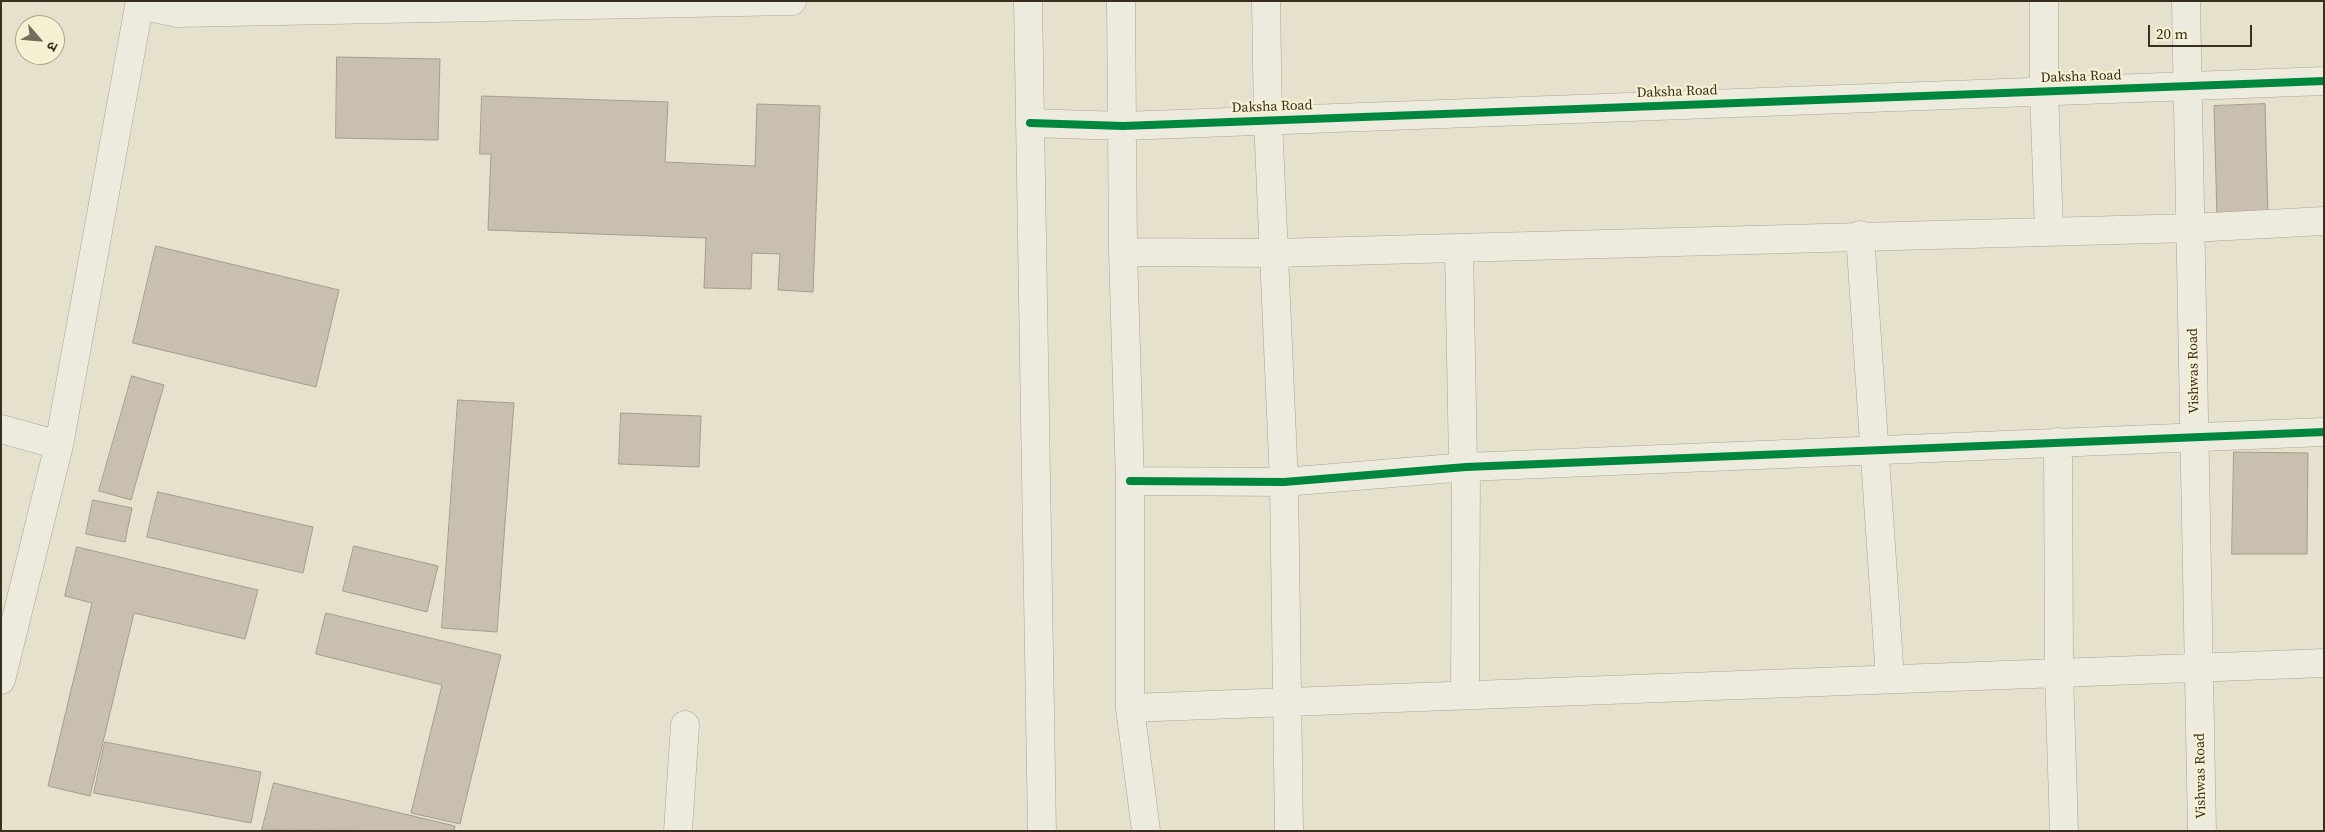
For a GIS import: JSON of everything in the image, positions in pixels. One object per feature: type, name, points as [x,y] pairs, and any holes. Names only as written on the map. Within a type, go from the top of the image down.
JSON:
[{"type":"street","points":[[1,680],[59,445],[140,1]]},
{"type":"street","points":[[148,1],[154,8],[177,13],[792,1]]},
{"type":"street","points":[[1028,1],[1042,831]]},
{"type":"street","points":[[1122,1],[1123,252],[1130,481],[1130,708],[1146,831]]},
{"type":"street","points":[[1266,1],[1268,120],[1284,482],[1289,831]]},
{"type":"street","name":"Vishwas Road","points":[[2186,1],[2202,831]]},
{"type":"street","points":[[2044,3],[2044,91],[2049,231]]},
{"type":"street","name":"Daksha Road","points":[[1030,123],[1123,126],[2324,81]]},
{"type":"street","points":[[1123,252],[1274,253],[1860,235],[2191,228],[2324,221]]},
{"type":"street","points":[[1860,235],[1876,450],[1890,680]]},
{"type":"street","points":[[1459,248],[1464,465],[1466,467],[1465,696]]},
{"type":"street","points":[[1,429],[59,445]]},
{"type":"street","points":[[1130,481],[1284,482],[1466,467],[2324,432]]},
{"type":"street","points":[[2058,442],[2059,673],[2064,831]]},
{"type":"street","points":[[1130,708],[2324,663]]},
{"type":"street","points":[[678,831],[685,725]]},
{"type":"building","points":[[337,57],[440,59],[438,140],[336,138]]},
{"type":"building","points":[[482,96],[668,102],[665,162],[755,166],[757,104],[820,106],[813,292],[778,290],[780,254],[752,253],[751,289],[704,288],[706,238],[488,230],[491,154],[480,154]]},
{"type":"building","points":[[2265,104],[2268,216],[2217,218],[2214,106]]},
{"type":"building","points":[[156,246],[339,290],[316,387],[133,343]]},
{"type":"building","points":[[132,376],[164,385],[131,500],[99,491]]},
{"type":"building","points":[[458,400],[514,403],[497,632],[442,628]]},
{"type":"building","points":[[621,413],[701,416],[699,467],[619,464]]},
{"type":"building","points":[[2234,452],[2308,453],[2307,554],[2232,554]]},
{"type":"building","points":[[158,492],[313,527],[303,573],[147,537]]},
{"type":"building","points":[[93,500],[132,508],[125,542],[86,534]]},
{"type":"building","points":[[354,546],[438,566],[427,612],[343,591]]},
{"type":"building","points":[[77,547],[258,590],[245,639],[134,613],[90,796],[48,786],[92,603],[65,596]]},
{"type":"building","points":[[326,613],[501,655],[460,824],[411,813],[442,685],[316,654]]},
{"type":"building","points":[[105,742],[261,772],[251,823],[94,793]]},
{"type":"building","points":[[274,783],[455,826],[454,831],[262,830]]},
{"type":"cycle path","points":[[1030,123],[1123,126],[2324,81]]},
{"type":"cycle path","points":[[1130,481],[1284,482],[1466,467],[2324,432]]}]
